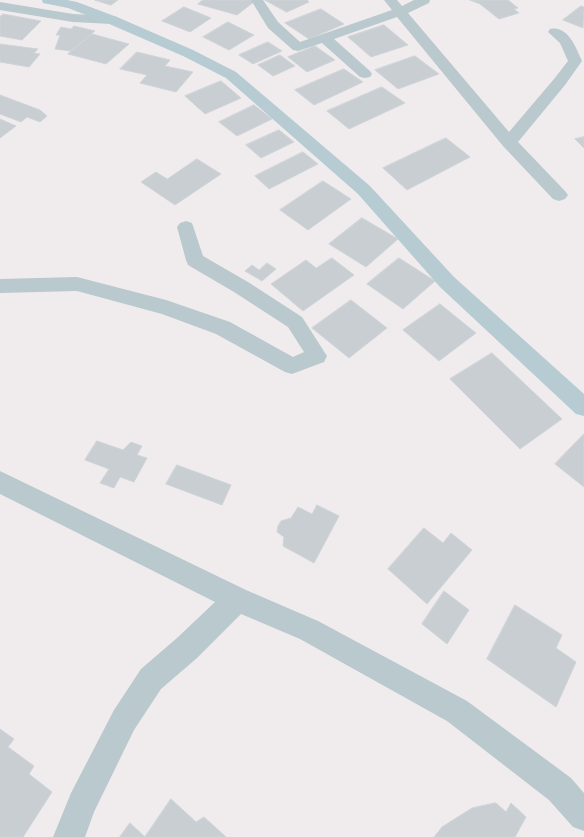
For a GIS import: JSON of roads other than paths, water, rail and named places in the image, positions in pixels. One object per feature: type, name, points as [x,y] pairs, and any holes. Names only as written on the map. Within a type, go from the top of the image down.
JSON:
[{"type":"main road","points":[[48,0],[71,3],[188,52],[231,75],[364,190],[446,282],[584,407]]},
{"type":"street","points":[[257,0],[273,25],[298,47],[324,38],[395,6],[424,0]]},
{"type":"street","points":[[0,6],[73,18],[112,20]]},
{"type":"street","points":[[395,6],[509,142],[559,195]]},
{"type":"street","points":[[509,142],[527,118],[564,79],[575,62],[566,41],[555,32]]},
{"type":"street","points":[[324,38],[365,74]]},
{"type":"street","points":[[0,286],[78,284],[166,307],[216,326],[292,366],[317,356],[295,322],[241,287],[194,260],[186,227]]},
{"type":"street","points":[[0,482],[237,599],[308,630],[457,711],[560,789],[584,816]]},
{"type":"street","points":[[69,837],[82,804],[124,720],[150,679],[187,648],[237,599]]}]
